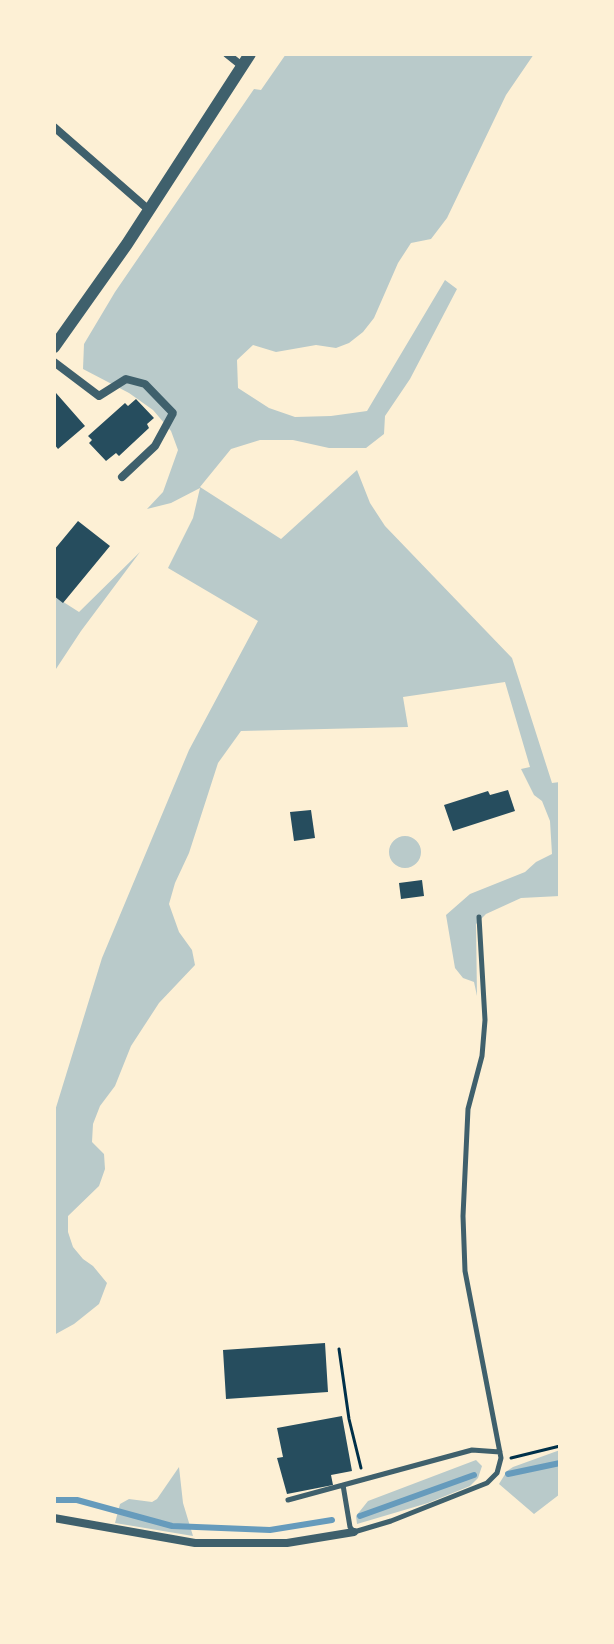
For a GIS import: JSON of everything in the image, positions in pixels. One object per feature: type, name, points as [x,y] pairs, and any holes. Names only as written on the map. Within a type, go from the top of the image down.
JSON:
[{"type":"street","points":[[227,54],[242,66]]},
{"type":"street","points":[[54,347],[71,327],[250,54]]},
{"type":"street","points":[[54,127],[149,210]]},
{"type":"street","points":[[54,362],[99,396],[126,379],[145,384],[173,413],[155,446],[122,477]]},
{"type":"street","points":[[54,1518],[195,1543],[287,1543],[354,1532]]},
{"type":"lane","points":[[343,1485],[350,1527],[354,1532],[391,1521],[487,1483],[497,1473],[500,1461],[465,1271],[468,1109],[482,1056],[485,1020],[479,917]]},
{"type":"lane","points":[[288,1500],[472,1450],[500,1452]]},
{"type":"path","points":[[339,1349],[349,1419],[364,1479]]},
{"type":"path","points":[[500,1461],[560,1446]]},
{"type":"shaded area","points":[[286,54],[534,54],[506,95],[447,218],[431,239],[411,243],[398,263],[374,318],[363,332],[336,348],[316,345],[276,352],[253,345],[237,360],[238,388],[269,408],[295,417],[367,411],[445,280],[457,289],[410,379],[385,416],[384,434],[366,448],[329,448],[293,440],[260,440],[231,449],[200,487],[281,539],[357,470],[370,503],[385,526],[512,658],[552,783],[560,782],[560,896],[521,898],[486,914],[476,924],[477,996],[474,982],[463,978],[455,968],[446,915],[470,894],[525,872],[552,854],[550,821],[542,801],[534,795],[521,769],[530,767],[505,682],[403,697],[408,727],[241,731],[218,763],[169,904],[179,932],[192,950],[195,965],[159,1003],[131,1046],[115,1086],[100,1106],[93,1124],[92,1142],[104,1154],[105,1169],[99,1186],[68,1216],[68,1232],[73,1247],[107,1283],[99,1304],[54,1335],[54,1114],[102,958],[189,750],[258,621],[168,568],[193,518],[200,488],[171,503],[147,509],[163,492],[178,450],[171,431],[153,410],[129,393],[83,369],[84,344],[115,292],[254,89],[261,90]]},
{"type":"shaded area","points":[[140,552],[54,672],[54,596],[79,612]]},
{"type":"shaded area","points":[[405,836],[417,840],[421,852],[417,864],[405,868],[393,864],[389,852],[393,840]]},
{"type":"shaded area","points":[[560,1450],[560,1494],[534,1514],[499,1484],[513,1467]]},
{"type":"shaded area","points":[[476,1460],[482,1466],[478,1478],[470,1486],[428,1503],[357,1524],[356,1516],[368,1501]]},
{"type":"shaded area","points":[[179,1467],[183,1503],[193,1536],[115,1523],[120,1504],[129,1499],[152,1502],[157,1499]]},
{"type":"building","points":[[56,393],[85,426],[58,449],[54,444]]},
{"type":"building","points":[[136,399],[154,418],[147,424],[149,428],[119,456],[116,453],[106,461],[89,443],[92,440],[88,436],[125,403],[128,406]]},
{"type":"building","points":[[78,521],[110,546],[63,603],[54,596],[54,550]]},
{"type":"building","points":[[508,790],[515,811],[453,831],[444,805],[488,791],[490,795]]},
{"type":"building","points":[[311,810],[315,838],[294,841],[290,812]]},
{"type":"building","points":[[422,880],[424,896],[401,899],[399,883]]},
{"type":"building","points":[[325,1343],[328,1392],[226,1399],[223,1350]]},
{"type":"building","points":[[342,1416],[352,1471],[331,1475],[333,1485],[287,1494],[277,1458],[283,1457],[277,1428]]},
{"type":"waterway","points":[[508,1474],[560,1463]]},
{"type":"waterway","points":[[360,1516],[474,1475]]},
{"type":"waterway","points":[[54,1500],[77,1500],[172,1526],[270,1530],[332,1520]]}]
